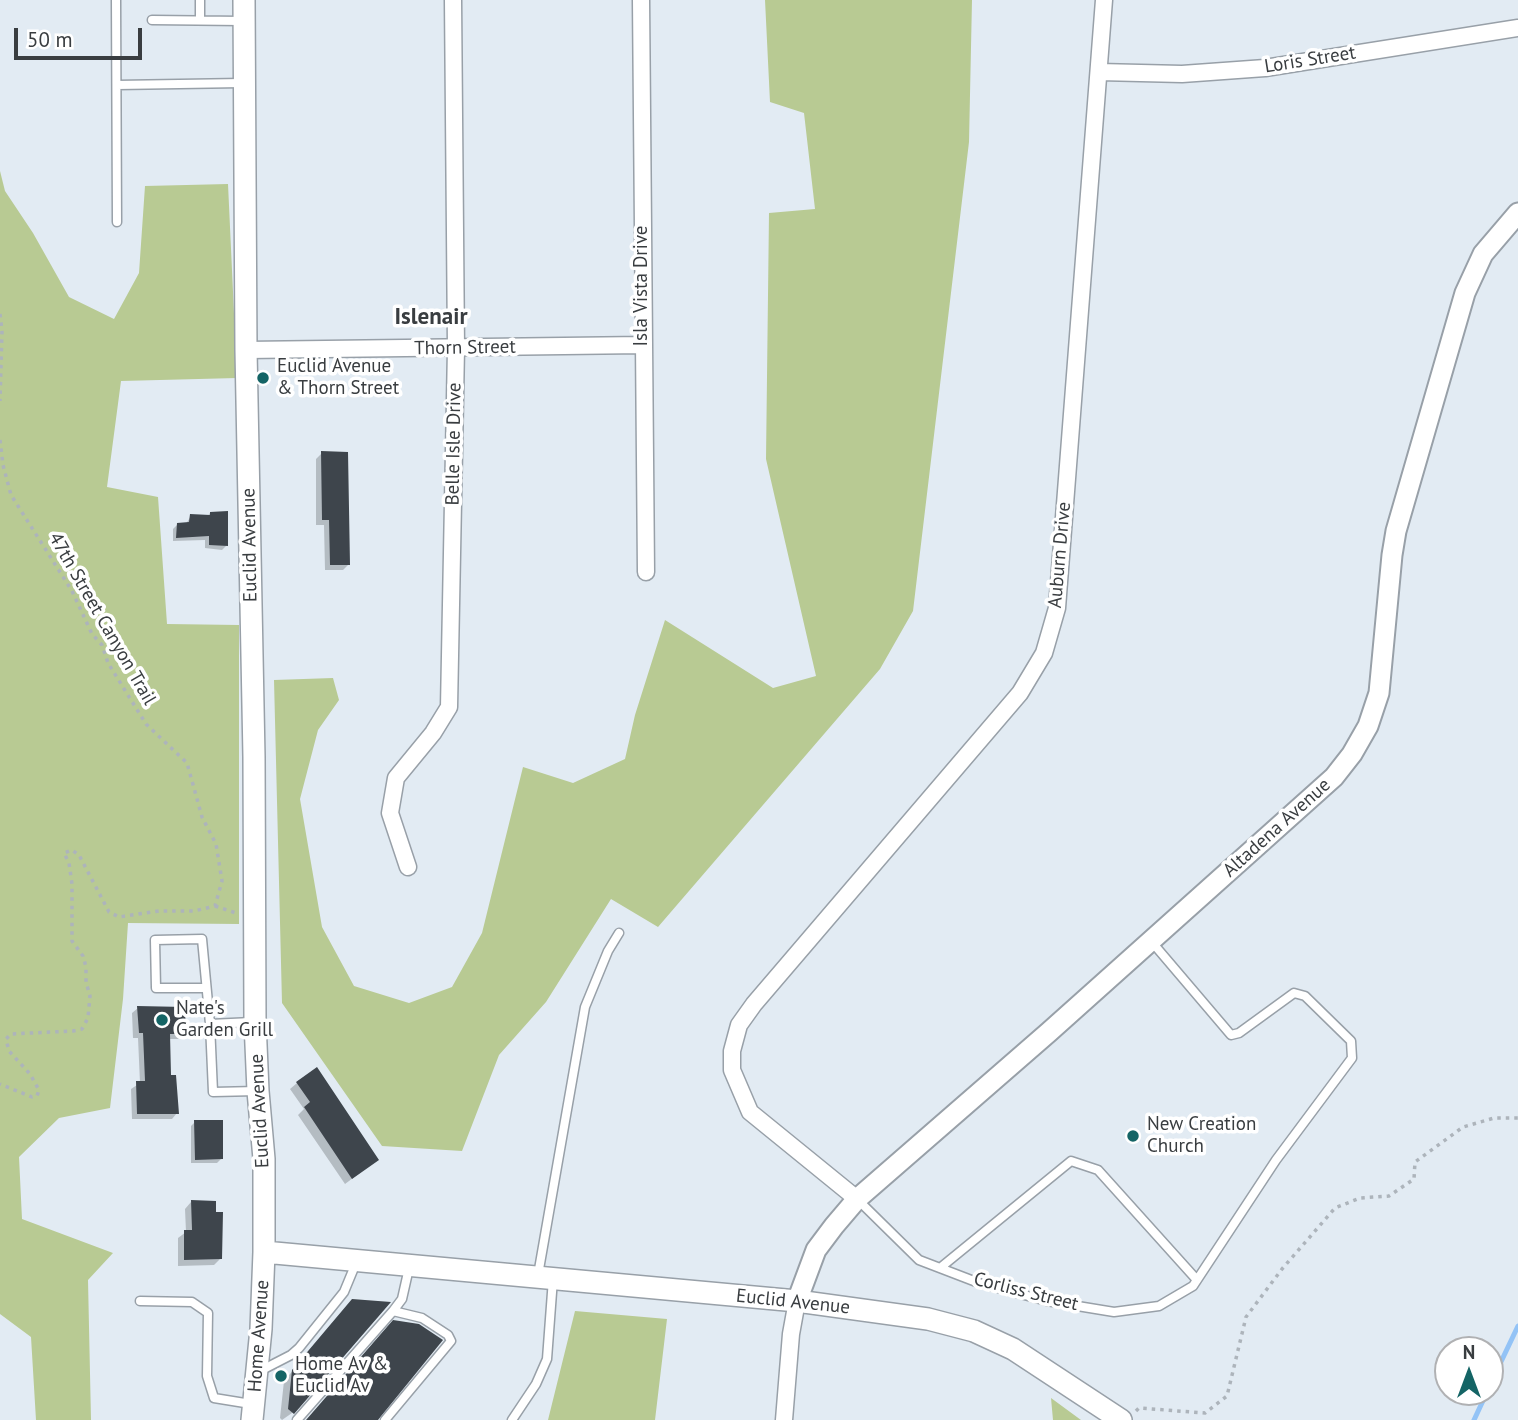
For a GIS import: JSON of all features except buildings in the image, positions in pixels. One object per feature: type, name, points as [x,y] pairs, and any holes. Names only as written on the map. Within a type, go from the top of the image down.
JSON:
[{"type":"main road","name":"Euclid Avenue","points":[[244,10],[255,1022],[264,1159],[264,1252],[797,1301],[929,1319],[974,1331],[1013,1349],[1126,1417]]},
{"type":"main road","name":"Home Avenue","points":[[253,1412],[258,1372],[264,1252]]},
{"type":"street","name":"Belle Isle Drive","points":[[408,867],[390,813],[396,778],[433,733],[449,707],[456,348],[453,0]]},
{"type":"street","name":"Isla Vista Drive","points":[[641,0],[646,572]]},
{"type":"street","name":"Auburn Drive","points":[[754,1004],[1020,693],[1044,653],[1057,608],[1104,0]]},
{"type":"street","name":"Loris Street","points":[[1099,72],[1182,74],[1265,68],[1518,28]]},
{"type":"street","name":"Altadena Avenue","points":[[797,1301],[817,1250],[857,1199],[1334,777],[1360,741],[1374,710],[1380,685],[1392,555],[1398,524],[1465,293],[1483,254],[1518,212]]},
{"type":"street","name":"Thorn Street","points":[[246,351],[643,345]]},
{"type":"street","name":"Corliss Street","points":[[754,1004],[739,1025],[732,1051],[732,1070],[750,1112],[857,1199]]},
{"type":"street","points":[[784,1420],[791,1335],[797,1301]]},
{"type":"lane","points":[[116,0],[117,222]]},
{"type":"lane","points":[[200,0],[200,20]]},
{"type":"lane","points":[[152,20],[200,20],[244,10]]},
{"type":"lane","points":[[117,85],[245,83]]},
{"type":"lane","points":[[512,1420],[536,1384],[547,1359],[545,1278],[585,1007],[608,951],[619,933]]},
{"type":"lane","points":[[205,988],[156,988],[155,940],[202,939],[213,1092],[258,1091]]},
{"type":"lane","name":"Corliss Street","points":[[857,1199],[919,1260],[979,1283],[1046,1301],[1114,1312],[1159,1306],[1193,1286],[1276,1160],[1352,1058],[1351,1041],[1305,996],[1294,993],[1239,1033],[1231,1035],[1151,941]]},
{"type":"lane","points":[[210,1024],[255,1022]]},
{"type":"lane","points":[[940,1268],[1071,1161],[1098,1170],[1197,1280]]},
{"type":"lane","points":[[258,1372],[299,1348],[344,1292],[358,1260]]},
{"type":"lane","points":[[296,1420],[393,1311],[402,1298],[410,1266]]},
{"type":"lane","points":[[140,1301],[192,1302],[208,1313],[207,1376],[214,1398],[253,1412]]},
{"type":"lane","points":[[385,1420],[450,1341],[448,1335],[422,1318],[393,1311]]},
{"type":"path","points":[[0,314],[0,401]]},
{"type":"path","name":"47th Street Canyon Trail","points":[[0,440],[11,495],[72,591],[92,634],[102,645],[108,663],[146,724],[187,763],[202,817],[216,845],[222,881],[215,906],[194,911],[159,911],[118,918],[109,912],[79,855],[72,850],[64,853],[69,863],[72,884],[72,941],[86,967],[90,996],[88,1018],[82,1030],[11,1034],[6,1039],[9,1051],[30,1074],[40,1090],[37,1096],[32,1097],[0,1084]]},
{"type":"path","points":[[1126,1417],[1139,1408],[1205,1413],[1227,1396],[1246,1317],[1282,1269],[1335,1209],[1360,1198],[1389,1196],[1414,1179],[1415,1162],[1463,1127],[1494,1118],[1518,1118]]},
{"type":"green space","points":[[765,0],[972,0],[969,142],[913,611],[880,669],[658,927],[611,899],[546,1002],[499,1055],[462,1151],[382,1146],[282,1003],[274,680],[333,678],[339,700],[318,730],[300,799],[322,927],[354,986],[409,1003],[452,987],[482,933],[523,767],[573,783],[625,759],[635,715],[665,620],[773,688],[816,676],[766,459],[769,213],[815,209],[804,113],[770,102]]},
{"type":"green space","points":[[0,171],[5,191],[33,233],[69,297],[114,319],[139,273],[145,186],[228,184],[237,378],[121,381],[107,487],[158,497],[167,624],[239,625],[239,924],[128,923],[123,999],[110,1108],[59,1118],[19,1157],[22,1219],[113,1253],[88,1280],[91,1420],[36,1420],[31,1337],[0,1314]]},
{"type":"green space","points":[[575,1311],[667,1319],[655,1420],[548,1420]]},
{"type":"green space","points":[[1051,1398],[1081,1420],[1053,1420]]},
{"type":"waterway","points":[[1504,1356],[1518,1326]]},
{"type":"waterway","points":[[1474,1420],[1480,1406]]},
{"type":"place","name":"Euclid Avenue & Thorn Street","points":[[263,378]]},
{"type":"place","name":"Nate's Garden Grill","points":[[162,1020]]},
{"type":"place","name":"New Creation Church","points":[[1133,1136]]},
{"type":"place","name":"Home Av & Euclid Av","points":[[281,1376]]},
{"type":"district","name":"Islenair","points":[[431,317]]}]
